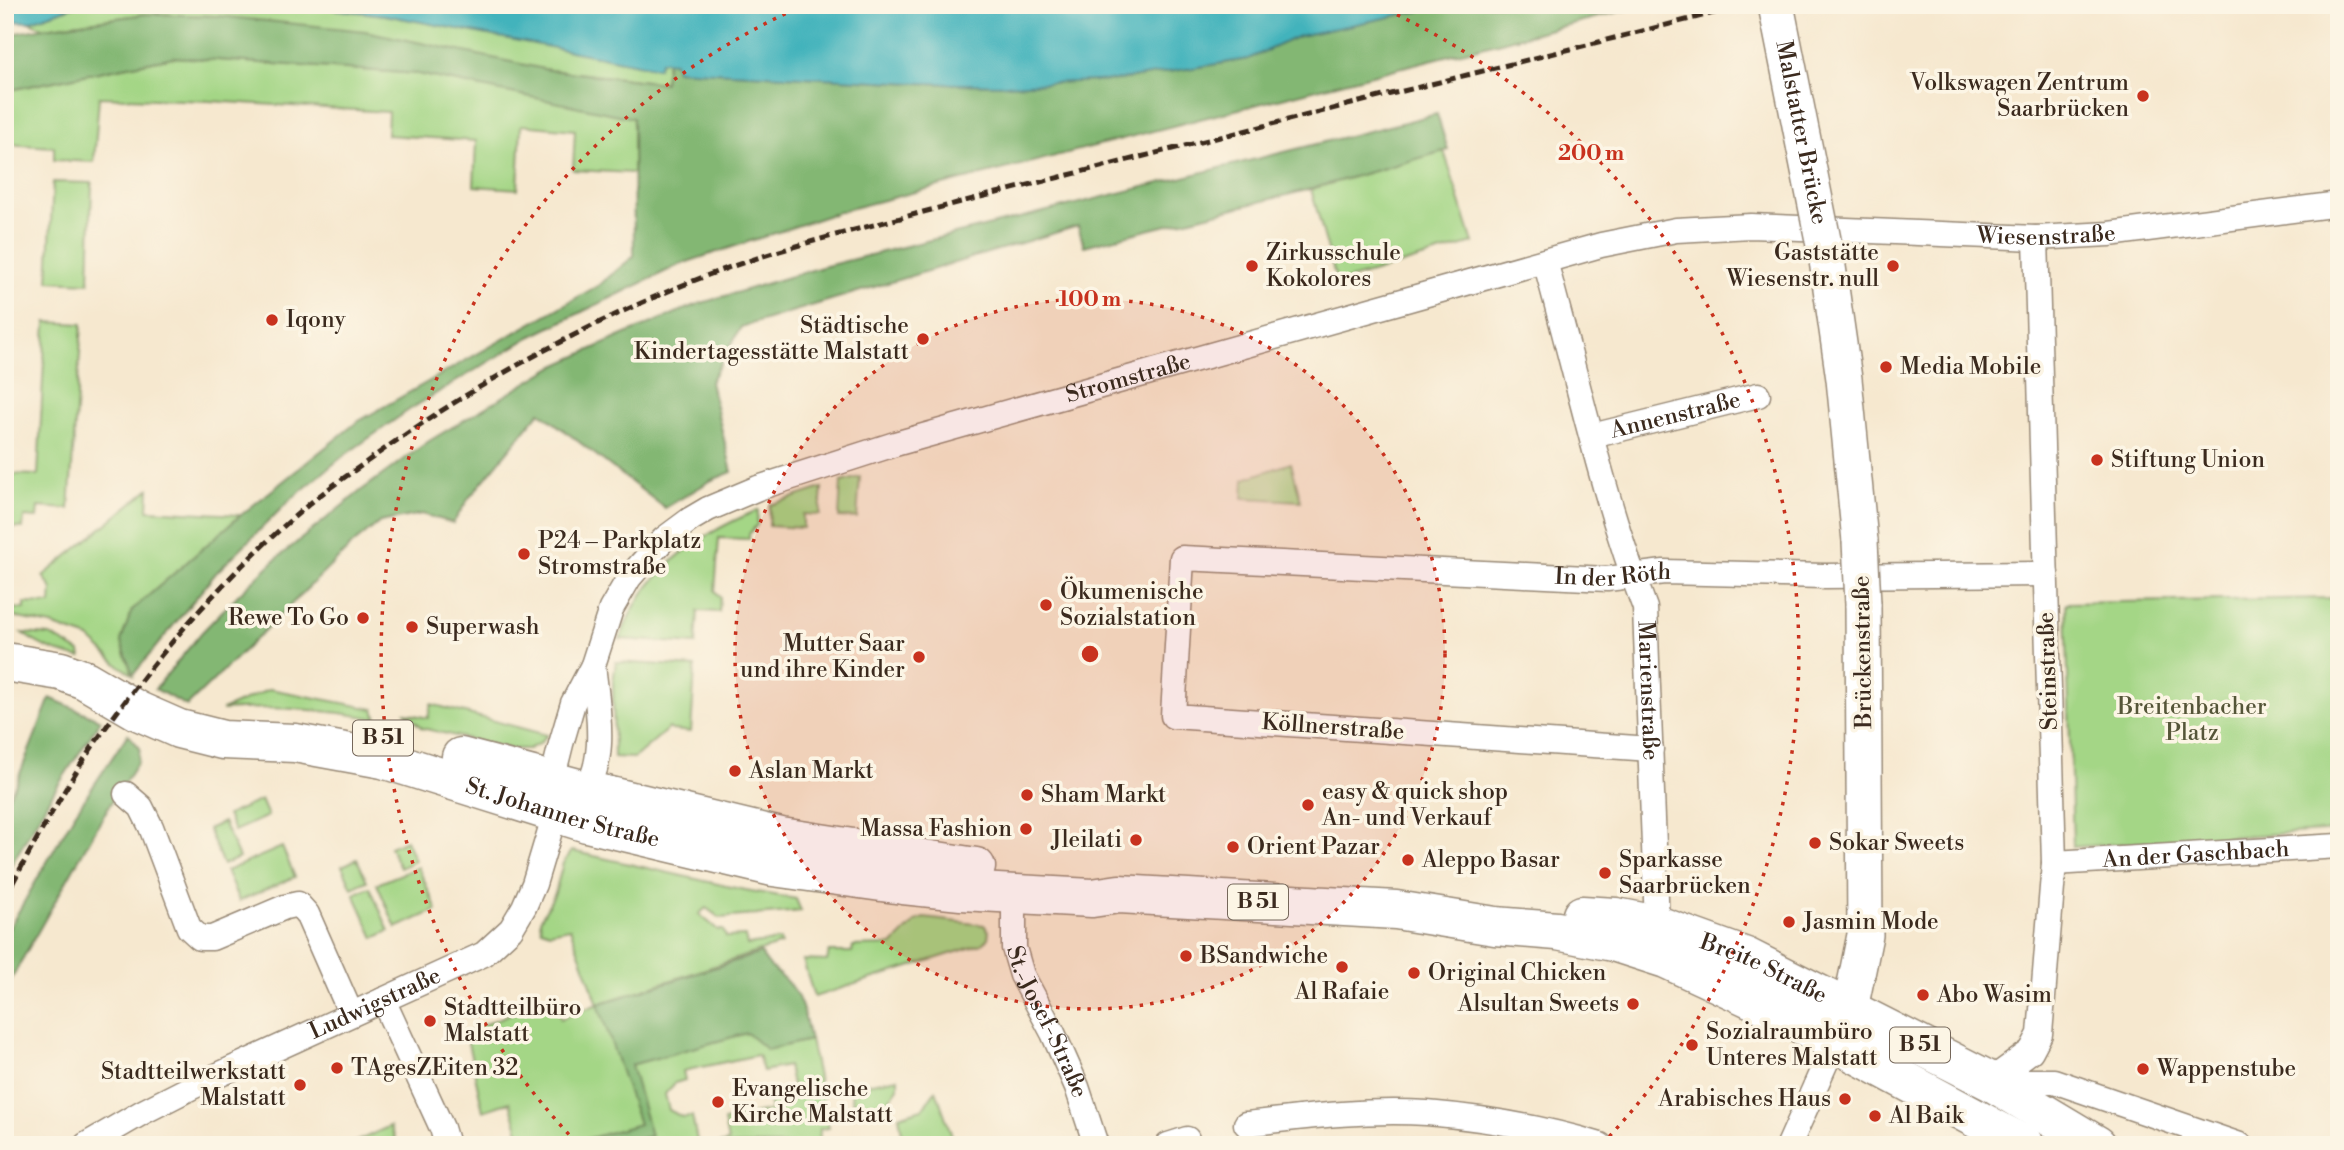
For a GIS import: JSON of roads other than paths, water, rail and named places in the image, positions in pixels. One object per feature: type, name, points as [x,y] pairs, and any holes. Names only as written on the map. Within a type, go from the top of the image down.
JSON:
[{"type":"main road","name":"Malstatter Brücke","points":[[1776,5],[1827,260]]},
{"type":"main road","name":"Brückenstraße","points":[[1827,260],[1844,379],[1860,541],[1863,604],[1866,916],[1860,968],[1842,1025]]},
{"type":"main road","name":"St. Johanner Straße","points":[[5,662],[61,671],[85,680],[138,711],[168,724],[223,740],[295,743],[383,759],[498,794],[564,795],[781,837],[962,878]]},
{"type":"main road","name":"Breite Straße","points":[[962,878],[1015,883],[1059,878],[1119,894],[1396,910],[1555,913],[1616,917],[1657,925],[1746,957],[1842,1025],[2025,1145]]},
{"type":"main road","name":"Breite Straße","points":[[1396,910],[1495,926],[1585,936],[1637,949],[1740,992],[1842,1025],[1990,1081],[2097,1145]]},
{"type":"street","name":"Wiesenstraße","points":[[1751,226],[2036,238],[2109,234],[2339,204]]},
{"type":"street","name":"Stromstraße","points":[[564,795],[573,703],[593,665],[611,608],[629,578],[664,539],[708,509],[758,488],[895,444],[1601,245],[1676,230],[1751,226]]},
{"type":"street","name":"Steinstraße","points":[[1990,1081],[2031,1051],[2040,1034],[2054,863],[2036,238]]},
{"type":"street","name":"Marienstraße","points":[[1545,261],[1592,436],[1633,576],[1646,608],[1657,925]]},
{"type":"street","name":"Annenstraße","points":[[1592,436],[1758,395]]},
{"type":"street","name":"In der Röth","points":[[1182,558],[1607,579],[1664,572],[1825,576],[2046,573]]},
{"type":"street","name":"Köllnerstraße","points":[[1182,558],[1173,716],[1651,749]]},
{"type":"street","name":"Stromstraße","points":[[564,795],[598,755],[598,710],[593,665]]},
{"type":"street","points":[[126,794],[141,807],[151,827],[189,928],[200,938],[212,937],[298,904],[307,914],[351,1014]]},
{"type":"street","name":"Ludwigstraße","points":[[99,1141],[192,1087],[484,954],[501,939],[524,907],[564,795]]},
{"type":"street","name":"An der Gaschbach","points":[[2054,863],[2339,846]]},
{"type":"street","name":"St.-Josef-Straße","points":[[1015,883],[1013,948],[1022,975],[1053,1033],[1077,1087],[1096,1145]]},
{"type":"street","points":[[383,1000],[442,1128],[447,1145]]},
{"type":"street","points":[[1789,1145],[1842,1025]]},
{"type":"street","points":[[1990,1081],[2054,1081],[2239,1145]]},
{"type":"street","points":[[1245,1124],[1295,1118],[1424,1113],[1514,1135],[1600,1145]]},
{"type":"water","points":[[5,5],[77,5],[29,22],[5,21]]},
{"type":"water","points":[[297,5],[1447,5],[1299,36],[1248,59],[1119,80],[1005,85],[915,83],[676,70],[674,62],[661,61],[658,68],[385,15]]},
{"type":"railway","points":[[5,897],[67,786],[109,723],[177,636],[252,555],[315,499],[413,429],[490,381],[569,337],[693,281],[824,238],[1746,5]]},
{"type":"place","name":"Volkswagen Zentrum Saarbrücken","points":[[2143,96]]},
{"type":"place","name":"Zirkusschule Kokolores","points":[[1252,266]]},
{"type":"place","name":"Gaststätte Wiesenstr. null","points":[[1893,266]]},
{"type":"place","name":"Iqony","points":[[272,320]]},
{"type":"place","name":"Städtische Kindertagesstätte Malstatt","points":[[923,339]]},
{"type":"place","name":"Media Mobile","points":[[1886,367]]},
{"type":"place","name":"Stiftung Union","points":[[2097,460]]},
{"type":"place","name":"P24 – Parkplatz Stromstraße","points":[[524,554]]},
{"type":"place","name":"Ökumenische Sozialstation","points":[[1046,605]]},
{"type":"place","name":"Rewe To Go","points":[[363,618]]},
{"type":"place","name":"Superwash","points":[[412,627]]},
{"type":"place","name":"Mutter Saar und ihre Kinder","points":[[919,657]]},
{"type":"place","name":"Aslan Markt","points":[[735,771]]},
{"type":"place","name":"Sham Markt","points":[[1027,795]]},
{"type":"place","name":"easy & quick shop An- und Verkauf","points":[[1308,805]]},
{"type":"place","name":"Massa Fashion","points":[[1026,829]]},
{"type":"place","name":"Jleilati","points":[[1136,840]]},
{"type":"place","name":"Sokar Sweets","points":[[1815,843]]},
{"type":"place","name":"Orient Pazar","points":[[1233,847]]},
{"type":"place","name":"Aleppo Basar","points":[[1408,860]]},
{"type":"place","name":"Sparkasse Saarbrücken","points":[[1605,873]]},
{"type":"place","name":"Jasmin Mode","points":[[1789,922]]},
{"type":"place","name":"BSandwiche","points":[[1186,956]]},
{"type":"place","name":"Al Rafaie","points":[[1342,967]]},
{"type":"place","name":"Original Chicken","points":[[1414,973]]},
{"type":"place","name":"Abo Wasim","points":[[1923,995]]},
{"type":"place","name":"Alsultan Sweets","points":[[1633,1004]]},
{"type":"place","name":"Stadtteilbüro Malstatt","points":[[430,1021]]},
{"type":"place","name":"Sozialraumbüro Unteres Malstatt","points":[[1692,1045]]},
{"type":"place","name":"TAgesZEiten 32","points":[[337,1068]]},
{"type":"place","name":"Wappenstube","points":[[2143,1069]]},
{"type":"place","name":"Stadtteilwerkstatt Malstatt","points":[[300,1085]]},
{"type":"place","name":"Arabisches Haus","points":[[1845,1099]]},
{"type":"place","name":"Evangelische Kirche Malstatt","points":[[718,1102]]},
{"type":"place","name":"Al Baik","points":[[1875,1116]]},
{"type":"park label","name":"Breitenbacher Platz","points":[[2192,720]]}]
